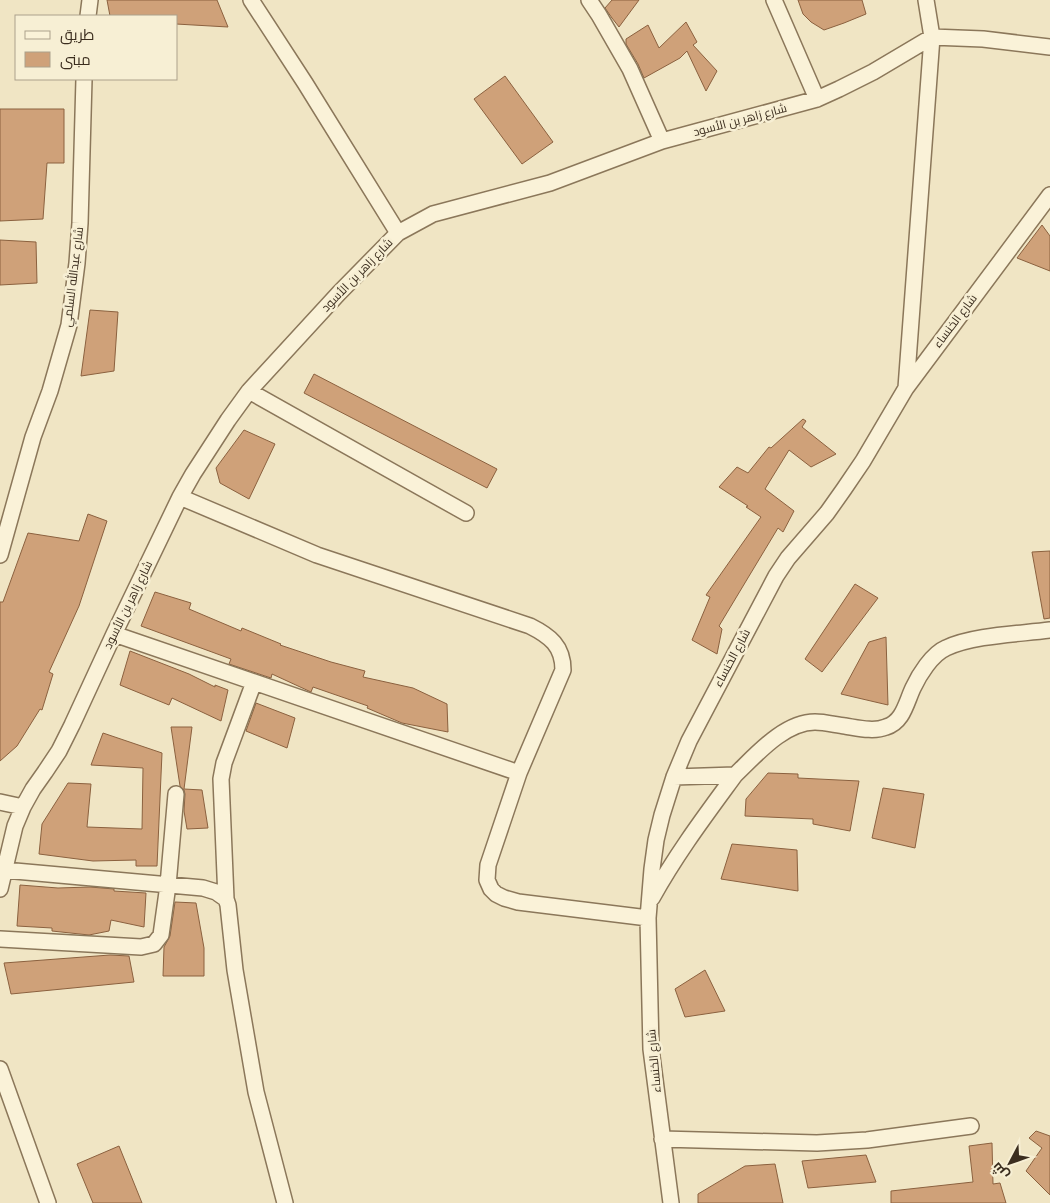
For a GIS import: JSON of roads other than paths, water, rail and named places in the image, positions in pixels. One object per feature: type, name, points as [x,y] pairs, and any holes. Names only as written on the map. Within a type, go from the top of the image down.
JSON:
[{"type":"street","points":[[88,15],[90,0]]},
{"type":"street","points":[[251,0],[398,232]]},
{"type":"street","points":[[589,0],[630,69],[662,141]]},
{"type":"street","points":[[774,0],[817,99]]},
{"type":"street","points":[[906,388],[932,37],[926,0]]},
{"type":"street","points":[[932,37],[983,39],[1050,47]]},
{"type":"street","name":"شارع زاهر بن الأسود","points":[[0,889],[14,826],[22,807],[59,751],[180,497],[193,474],[249,391],[398,232],[433,214],[550,183],[662,141],[817,99],[873,72],[932,37]]},
{"type":"street","name":"شارع عبدالله السلمي","points":[[0,555],[28,454],[50,391],[68,325],[77,263],[80,223],[84,80]]},
{"type":"street","name":"شارع الخنساء","points":[[671,1203],[651,1049],[648,918],[656,840],[674,777],[689,741],[776,576],[788,558],[827,513],[863,461],[906,388],[1050,195]]},
{"type":"street","points":[[249,391],[466,513]]},
{"type":"street","points":[[180,497],[317,555],[530,626],[553,640],[563,659],[563,670],[519,773],[488,865],[487,880],[491,889],[496,894],[518,902],[648,918]]},
{"type":"street","points":[[649,903],[684,844],[735,775],[776,737],[788,729],[801,724],[815,722],[874,730],[887,727],[898,721],[902,716],[913,686],[921,672],[944,648],[978,638],[1050,630]]},
{"type":"street","points":[[114,634],[519,773]]},
{"type":"street","points":[[254,682],[224,763],[221,779],[226,899],[240,1003],[256,1092],[286,1203]]},
{"type":"street","points":[[674,777],[735,775]]},
{"type":"street","points":[[0,939],[141,947],[154,944],[161,935],[168,885],[176,794]]},
{"type":"street","points":[[0,802],[22,807]]},
{"type":"street","points":[[4,870],[203,888],[216,892],[226,899]]},
{"type":"street","points":[[0,1069],[48,1203]]},
{"type":"street","points":[[662,1139],[817,1143],[877,1138],[971,1126]]}]
